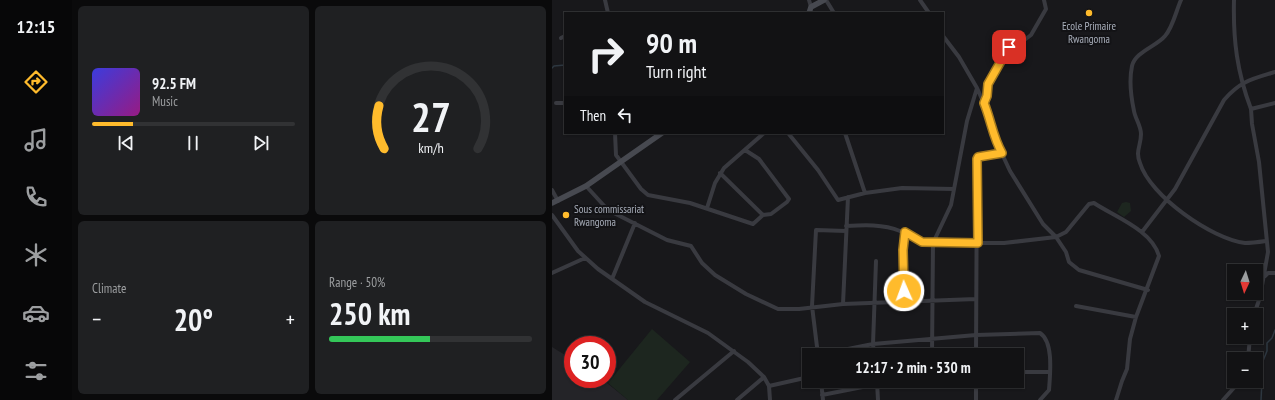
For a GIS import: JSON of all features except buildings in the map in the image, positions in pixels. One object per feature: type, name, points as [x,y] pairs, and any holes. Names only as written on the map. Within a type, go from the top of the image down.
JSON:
[{"type":"street","points":[[605,0],[608,12]]},
{"type":"street","points":[[809,0],[810,10],[825,0],[833,12]]},
{"type":"street","points":[[920,0],[928,12]]},
{"type":"street","points":[[984,103],[987,96],[988,84],[1004,54],[1009,47],[1023,41],[1031,35],[1046,9],[1044,0]]},
{"type":"street","points":[[1181,0],[1166,35],[1136,59],[1132,64],[1131,76],[1134,110],[1141,134],[1137,153],[1140,166],[1152,186],[1166,200],[1202,225],[1220,235],[1243,242],[1266,241]]},
{"type":"street","points":[[1234,0],[1236,48],[1241,83],[1251,109],[1252,124],[1259,162],[1268,252],[1264,276],[1256,308]]},
{"type":"street","points":[[944,37],[959,57],[978,88],[989,115],[996,140],[1010,171],[1043,224],[1056,237],[1066,252],[1069,262],[1079,270],[1148,290]]},
{"type":"street","points":[[1142,232],[1184,174],[1224,100],[1241,83],[1275,72]]},
{"type":"street","points":[[932,348],[933,243],[951,205],[967,121],[978,88]]},
{"type":"street","points":[[556,103],[564,103]]},
{"type":"street","points":[[1251,109],[1275,103]]},
{"type":"street","points":[[616,134],[616,156],[641,189],[648,195],[707,208],[748,223],[755,223],[763,215],[770,214],[788,202],[789,199],[759,159],[745,150]]},
{"type":"street","points":[[552,190],[555,202],[586,186],[661,134]]},
{"type":"street","points":[[707,208],[715,183],[720,174],[763,134]]},
{"type":"street","points":[[789,134],[818,170],[838,200],[902,188],[954,188]]},
{"type":"street","points":[[845,134],[865,194]]},
{"type":"street","points":[[976,348],[978,243],[977,159],[978,157],[1002,153]]},
{"type":"street","points":[[720,174],[763,215]]},
{"type":"street","points":[[586,186],[604,207],[667,240],[691,246],[702,263],[715,275],[746,294],[778,309],[799,309],[812,306],[843,304],[875,304],[976,299]]},
{"type":"street","points":[[843,304],[848,197]]},
{"type":"street","points":[[817,348],[812,306],[816,230],[881,226],[905,232],[922,242],[1004,243],[1056,237],[1066,232],[1091,203],[1142,232],[1150,240],[1159,256],[1148,290],[1136,317],[1130,339],[1127,369],[1116,400]]},
{"type":"street","points":[[552,215],[578,251],[612,280],[645,302],[708,333],[734,351],[764,376],[769,386],[770,400]]},
{"type":"street","points":[[612,280],[635,223]]},
{"type":"street","points":[[904,302],[903,250],[905,232]]},
{"type":"street","points":[[552,273],[585,258]]},
{"type":"street","points":[[873,348],[876,261]]},
{"type":"street","points":[[1264,276],[1268,273],[1275,273]]},
{"type":"street","points":[[1076,306],[1136,317]]},
{"type":"street","points":[[853,348],[873,344],[976,334],[1040,333],[1046,338],[1050,360],[1049,390],[1040,400]]},
{"type":"street","points":[[675,400],[734,351]]},
{"type":"street","points":[[1024,372],[1050,372]]},
{"type":"street","points":[[737,400],[764,376]]},
{"type":"street","points":[[769,386],[802,379]]},
{"type":"street","points":[[822,388],[823,400]]},
{"type":"street","points":[[822,395],[852,388]]},
{"type":"street","points":[[877,388],[878,400]]},
{"type":"street","points":[[976,388],[976,400]]},
{"type":"street","points":[[1223,400],[1234,388]]},
{"type":"shaded area","points":[[1122,203],[1130,203],[1131,211],[1124,217],[1117,212]]},
{"type":"shaded area","points":[[652,329],[690,362],[657,400],[628,400],[614,388],[616,388],[616,373]]},
{"type":"shaded area","points":[[552,347],[564,354],[564,388],[613,388],[628,400],[552,400]]},
{"type":"waterway","points":[[552,68],[554,66],[564,65]]},
{"type":"waterway","points":[[1261,400],[1263,361],[1267,351],[1267,343],[1272,338],[1275,330]]},
{"type":"place","name":"Ecole Primaire Rwangoma","points":[[1089,13]]},
{"type":"place","name":"Sous commissariat Rwangoma","points":[[566,215]]},
{"type":"route","points":[[904,291],[903,250],[905,232],[922,242],[978,243],[976,178],[977,159],[978,157],[1002,153],[996,140],[984,103],[987,96],[988,84],[1009,47]]}]
